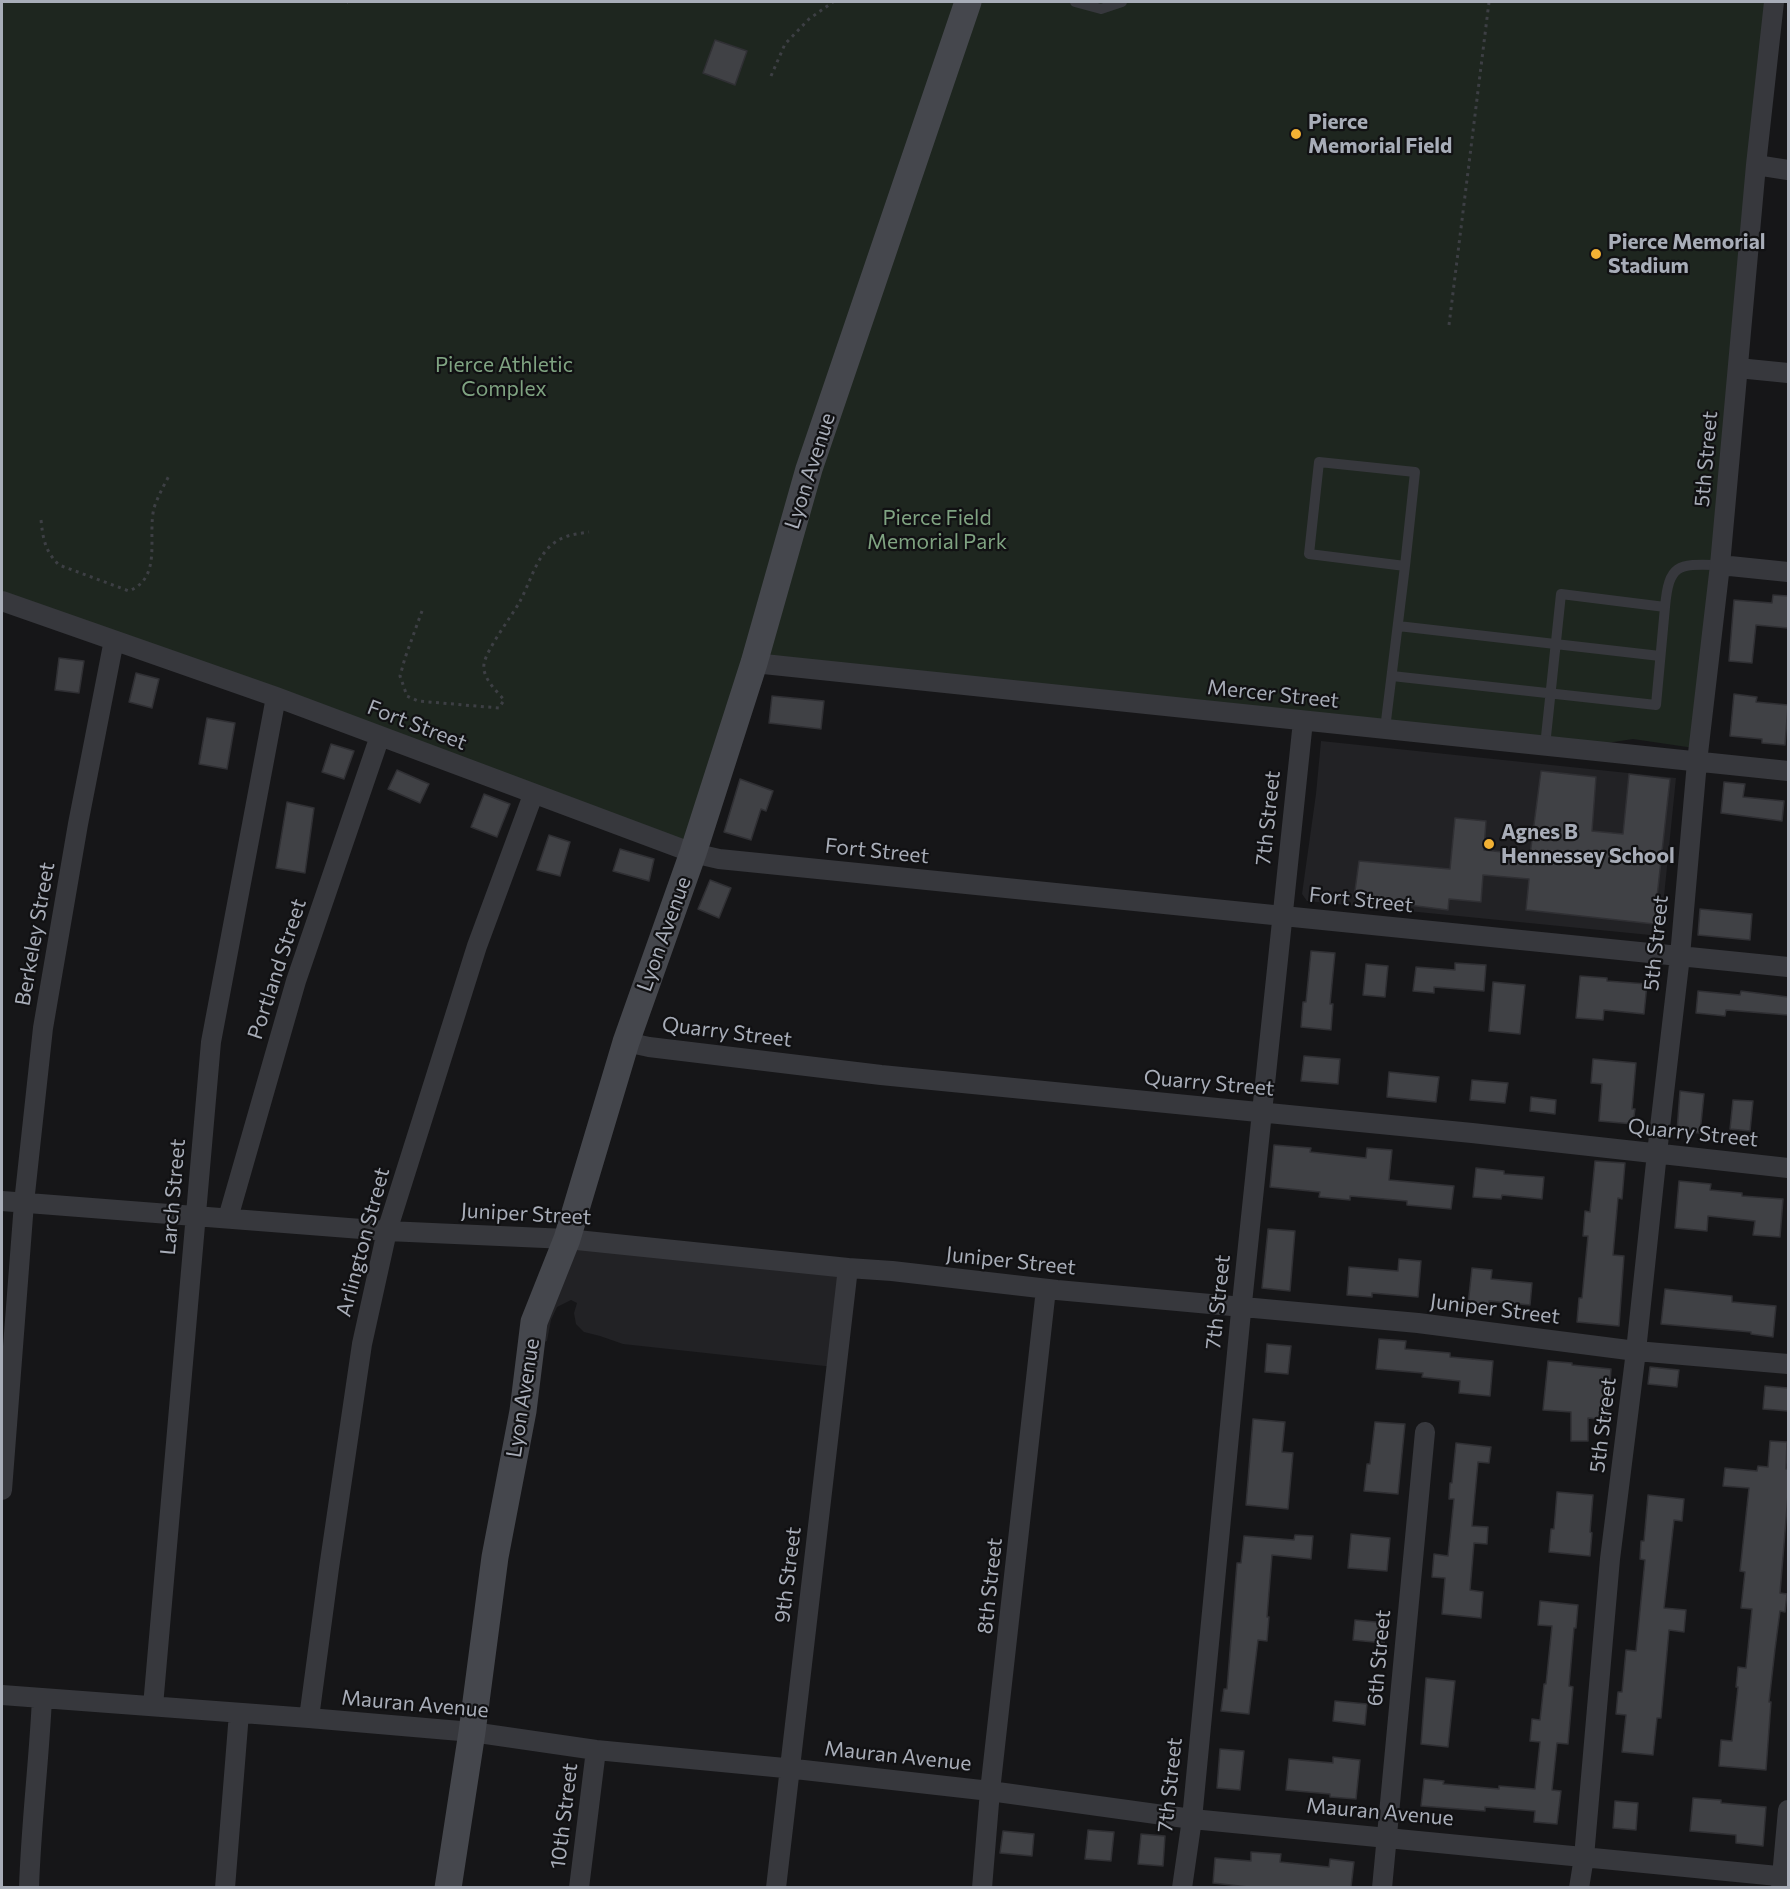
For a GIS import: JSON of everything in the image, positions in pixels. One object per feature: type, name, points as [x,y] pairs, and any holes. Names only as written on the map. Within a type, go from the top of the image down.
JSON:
[{"type":"street","name":"Lyon Avenue","points":[[448,1887],[472,1732],[495,1557],[523,1411],[534,1322],[567,1239],[626,1042],[693,853],[754,663],[809,470],[969,2]]},
{"type":"street","name":"5th Street","points":[[1580,1887],[1610,1559],[1636,1351],[1680,956],[1697,762],[1720,565],[1756,165],[1774,2]]},
{"type":"street","points":[[1756,165],[1788,170]]},
{"type":"street","points":[[1738,368],[1788,373]]},
{"type":"street","points":[[1720,565],[1788,572]]},
{"type":"street","name":"Fort Street","points":[[2,601],[276,697],[693,853],[719,859],[1788,967]]},
{"type":"street","name":"Berkeley Street","points":[[2,1490],[24,1203],[43,1028],[78,824],[114,640]]},
{"type":"street","name":"Mercer Street","points":[[754,663],[1788,771]]},
{"type":"street","name":"Larch Street","points":[[153,1706],[211,1042],[276,697]]},
{"type":"street","name":"7th Street","points":[[1182,1887],[1192,1819],[1303,721]]},
{"type":"street","name":"Portland Street","points":[[228,1218],[296,981],[380,736]]},
{"type":"street","name":"Arlington Street","points":[[309,1718],[362,1344],[387,1231],[477,946],[533,795]]},
{"type":"street","name":"Quarry Street","points":[[626,1042],[649,1047],[881,1075],[1262,1112],[1788,1168]]},
{"type":"street","points":[[2,1201],[195,1216]]},
{"type":"street","name":"Juniper Street","points":[[195,1216],[387,1231],[567,1239],[892,1271],[1046,1289],[1418,1323],[1636,1351],[1788,1364]]},
{"type":"street","name":"9th Street","points":[[776,1887],[848,1268]]},
{"type":"street","name":"8th Street","points":[[982,1887],[990,1791],[1046,1289]]},
{"type":"street","name":"6th Street","points":[[1382,1887],[1425,1432]]},
{"type":"street","name":"Mauran Avenue","points":[[2,1695],[472,1732],[596,1750],[990,1791],[1192,1819],[1584,1857],[1784,1880]]},
{"type":"street","points":[[28,1887],[40,1750],[42,1698]]},
{"type":"street","points":[[225,1887],[239,1713]]},
{"type":"street","name":"10th Street","points":[[579,1887],[596,1750]]},
{"type":"street","points":[[1784,1880],[1788,1810]]},
{"type":"lane","points":[[1074,2],[1101,9],[1122,2]]},
{"type":"lane","points":[[1385,729],[1398,626],[1405,566],[1415,472],[1318,462],[1309,554],[1405,566]]},
{"type":"lane","points":[[1392,676],[1656,705],[1668,581],[1672,574],[1689,565],[1720,565]]},
{"type":"lane","points":[[1545,746],[1561,594],[1665,606]]},
{"type":"lane","points":[[1398,626],[1660,656]]},
{"type":"path","points":[[771,76],[785,44],[809,19],[833,2]]},
{"type":"path","points":[[1449,325],[1489,2]]},
{"type":"path","points":[[41,520],[43,542],[50,556],[59,565],[129,591],[140,587],[148,575],[154,508],[170,474]]},
{"type":"path","points":[[422,610],[400,676],[408,696],[418,701],[499,708],[504,700],[488,682],[484,664],[494,643],[520,601],[542,557],[553,543],[568,535],[589,532]]},
{"type":"shaded area","name":"Agnes B Hennessey School","points":[[1321,741],[1676,778],[1660,936],[1307,901],[1302,894]]},
{"type":"shaded area","points":[[564,1239],[844,1265],[834,1367],[623,1344],[584,1332],[576,1324],[574,1313],[577,1303],[571,1300],[557,1307],[551,1320],[547,1341],[541,1343]]},
{"type":"green space","name":"Pierce Athletic Complex","points":[[2,2],[1772,2],[1694,748],[1633,739],[1607,743],[768,660],[690,844],[2,601]]},
{"type":"building","points":[[715,40],[747,51],[735,85],[703,73]]},
{"type":"building","points":[[1773,595],[1788,596],[1788,628],[1756,625],[1752,663],[1729,661],[1734,600],[1772,603]]},
{"type":"building","points":[[59,658],[84,661],[79,693],[55,690]]},
{"type":"building","points":[[136,673],[159,679],[152,708],[129,702]]},
{"type":"building","points":[[1734,694],[1757,697],[1756,702],[1788,705],[1785,745],[1762,743],[1762,739],[1730,736]]},
{"type":"building","points":[[772,696],[824,701],[821,729],[769,723]]},
{"type":"building","points":[[207,718],[235,723],[227,769],[199,764]]},
{"type":"building","points":[[331,744],[354,751],[344,779],[322,772]]},
{"type":"building","points":[[397,770],[429,784],[420,803],[388,789]]},
{"type":"building","name":"Agnes B Hennessey School","points":[[1541,771],[1596,777],[1592,831],[1623,834],[1629,774],[1670,779],[1654,924],[1526,910],[1529,879],[1483,875],[1481,902],[1449,899],[1448,910],[1354,898],[1359,861],[1450,869],[1455,818],[1486,821],[1484,850],[1530,855]]},
{"type":"building","points":[[740,779],[773,791],[766,811],[761,809],[751,840],[724,832]]},
{"type":"building","points":[[1724,782],[1745,784],[1743,797],[1784,801],[1782,821],[1721,813]]},
{"type":"building","points":[[484,794],[510,804],[497,837],[471,827]]},
{"type":"building","points":[[287,802],[314,808],[305,873],[276,868]]},
{"type":"building","points":[[549,835],[570,842],[560,876],[537,870]]},
{"type":"building","points":[[620,849],[654,859],[649,881],[613,871]]},
{"type":"building","points":[[710,880],[731,888],[719,918],[698,909]]},
{"type":"building","points":[[1700,909],[1752,914],[1750,940],[1698,935]]},
{"type":"building","points":[[1311,951],[1335,953],[1330,1004],[1333,1004],[1331,1030],[1301,1027]]},
{"type":"building","points":[[1455,963],[1486,965],[1484,991],[1434,987],[1434,993],[1413,991],[1416,967],[1455,970]]},
{"type":"building","points":[[1366,964],[1388,966],[1385,997],[1363,995]]},
{"type":"building","points":[[1580,976],[1647,984],[1644,1014],[1604,1010],[1603,1020],[1576,1018]]},
{"type":"building","points":[[1493,982],[1525,985],[1520,1034],[1489,1031]]},
{"type":"building","points":[[1698,991],[1740,995],[1741,991],[1788,997],[1788,1015],[1726,1010],[1725,1016],[1696,1013]]},
{"type":"building","points":[[1304,1056],[1340,1059],[1338,1084],[1301,1081]]},
{"type":"building","points":[[1593,1059],[1636,1063],[1633,1124],[1599,1121],[1602,1084],[1591,1083]]},
{"type":"building","points":[[1389,1072],[1439,1077],[1436,1102],[1387,1097]]},
{"type":"building","points":[[1472,1080],[1508,1083],[1505,1103],[1470,1100]]},
{"type":"building","points":[[1680,1091],[1704,1094],[1700,1133],[1677,1131]]},
{"type":"building","points":[[1531,1097],[1556,1100],[1555,1114],[1530,1111]]},
{"type":"building","points":[[1733,1100],[1753,1101],[1750,1131],[1730,1129]]},
{"type":"building","points":[[1274,1145],[1311,1148],[1310,1152],[1366,1158],[1367,1148],[1392,1150],[1389,1180],[1454,1186],[1451,1209],[1407,1205],[1407,1201],[1350,1196],[1350,1200],[1319,1197],[1320,1192],[1270,1187]]},
{"type":"building","points":[[1595,1161],[1625,1163],[1622,1199],[1618,1198],[1613,1255],[1624,1256],[1619,1326],[1577,1322],[1579,1298],[1582,1298],[1588,1236],[1583,1236],[1585,1211],[1590,1212]]},
{"type":"building","points":[[1476,1168],[1504,1171],[1504,1174],[1544,1177],[1542,1199],[1502,1195],[1501,1199],[1473,1197]]},
{"type":"building","points":[[1679,1181],[1711,1184],[1710,1190],[1742,1193],[1742,1196],[1783,1199],[1780,1237],[1753,1235],[1755,1221],[1708,1216],[1707,1231],[1675,1228]]},
{"type":"building","points":[[1268,1229],[1295,1231],[1290,1291],[1262,1288]]},
{"type":"building","points":[[1399,1259],[1421,1261],[1418,1297],[1372,1293],[1372,1297],[1347,1295],[1349,1267],[1398,1271]]},
{"type":"building","points":[[1472,1268],[1492,1270],[1491,1279],[1532,1283],[1530,1305],[1489,1301],[1488,1307],[1468,1305]]},
{"type":"building","points":[[1665,1289],[1732,1296],[1732,1302],[1776,1306],[1773,1337],[1751,1334],[1751,1332],[1661,1324]]},
{"type":"building","points":[[1379,1339],[1406,1341],[1405,1349],[1450,1353],[1450,1357],[1493,1361],[1490,1396],[1459,1393],[1460,1381],[1422,1377],[1423,1373],[1376,1369]]},
{"type":"building","points":[[1267,1344],[1291,1346],[1288,1374],[1265,1372]]},
{"type":"building","points":[[1548,1361],[1611,1369],[1607,1420],[1588,1418],[1588,1441],[1571,1441],[1571,1412],[1543,1410]]},
{"type":"building","points":[[1650,1367],[1679,1370],[1677,1387],[1648,1384]]},
{"type":"building","points":[[1765,1386],[1788,1388],[1788,1411],[1763,1409]]},
{"type":"building","points":[[1253,1419],[1285,1422],[1282,1452],[1293,1453],[1288,1509],[1246,1505]]},
{"type":"building","points":[[1375,1422],[1405,1424],[1398,1494],[1364,1491]]},
{"type":"building","points":[[1770,1441],[1787,1442],[1788,1495],[1780,1593],[1787,1594],[1785,1612],[1780,1611],[1775,1649],[1769,1702],[1771,1702],[1766,1770],[1719,1766],[1721,1740],[1732,1741],[1738,1667],[1746,1668],[1752,1609],[1741,1608],[1745,1572],[1740,1571],[1749,1488],[1723,1486],[1725,1468],[1757,1471],[1758,1466],[1768,1467]]},
{"type":"building","points":[[1456,1443],[1491,1447],[1489,1463],[1478,1462],[1472,1526],[1488,1527],[1487,1544],[1474,1543],[1470,1590],[1483,1592],[1481,1618],[1442,1614],[1445,1578],[1432,1577],[1434,1554],[1448,1556],[1454,1499],[1449,1499],[1450,1483],[1452,1483]]},
{"type":"building","points":[[1557,1492],[1593,1495],[1590,1556],[1549,1552],[1551,1529],[1554,1529]]},
{"type":"building","points":[[1648,1495],[1684,1499],[1682,1521],[1674,1520],[1664,1608],[1686,1610],[1684,1632],[1669,1630],[1661,1718],[1657,1718],[1653,1755],[1622,1752],[1626,1715],[1616,1714],[1618,1692],[1622,1692],[1626,1650],[1636,1651],[1645,1560],[1640,1559],[1641,1541],[1644,1541]]},
{"type":"building","points":[[1351,1534],[1390,1538],[1387,1571],[1348,1568]]},
{"type":"building","points":[[1295,1535],[1313,1536],[1311,1559],[1272,1555],[1267,1641],[1258,1640],[1249,1714],[1221,1711],[1224,1689],[1227,1689],[1237,1563],[1241,1563],[1244,1536],[1294,1540]]},
{"type":"building","points":[[1540,1601],[1578,1605],[1569,1686],[1573,1687],[1568,1744],[1557,1743],[1552,1790],[1561,1791],[1557,1824],[1534,1822],[1535,1811],[1485,1807],[1485,1811],[1421,1806],[1424,1779],[1444,1781],[1443,1784],[1499,1789],[1499,1786],[1535,1789],[1540,1742],[1530,1741],[1532,1719],[1540,1720],[1552,1626],[1538,1625]]},
{"type":"building","points":[[1355,1620],[1386,1623],[1384,1643],[1353,1640]]},
{"type":"building","points":[[1426,1678],[1455,1681],[1448,1747],[1421,1744]]},
{"type":"building","points":[[1335,1701],[1367,1704],[1365,1725],[1333,1721]]},
{"type":"building","points":[[1220,1749],[1244,1751],[1240,1790],[1217,1788]]},
{"type":"building","points":[[1333,1757],[1360,1760],[1356,1799],[1286,1790],[1289,1759],[1333,1763]]},
{"type":"building","points":[[1693,1798],[1766,1807],[1763,1846],[1736,1843],[1736,1835],[1690,1831]]},
{"type":"building","points":[[1615,1801],[1638,1803],[1636,1830],[1613,1828]]},
{"type":"building","points":[[1088,1830],[1114,1832],[1111,1861],[1085,1859]]},
{"type":"building","points":[[1003,1831],[1034,1834],[1032,1856],[1000,1853]]},
{"type":"building","points":[[1141,1834],[1165,1836],[1163,1866],[1138,1864]]},
{"type":"building","points":[[1251,1852],[1281,1854],[1280,1862],[1329,1867],[1330,1859],[1354,1862],[1351,1887],[1248,1887],[1213,1883],[1215,1858],[1251,1861]]},
{"type":"place","name":"Pierce Memorial Field","points":[[1296,134]]},
{"type":"place","name":"Pierce Memorial Stadium","points":[[1596,254]]},
{"type":"place","name":"Agnes B Hennessey School","points":[[1489,844]]},
{"type":"park label","name":"Pierce Field Memorial Park","points":[[937,530]]}]
